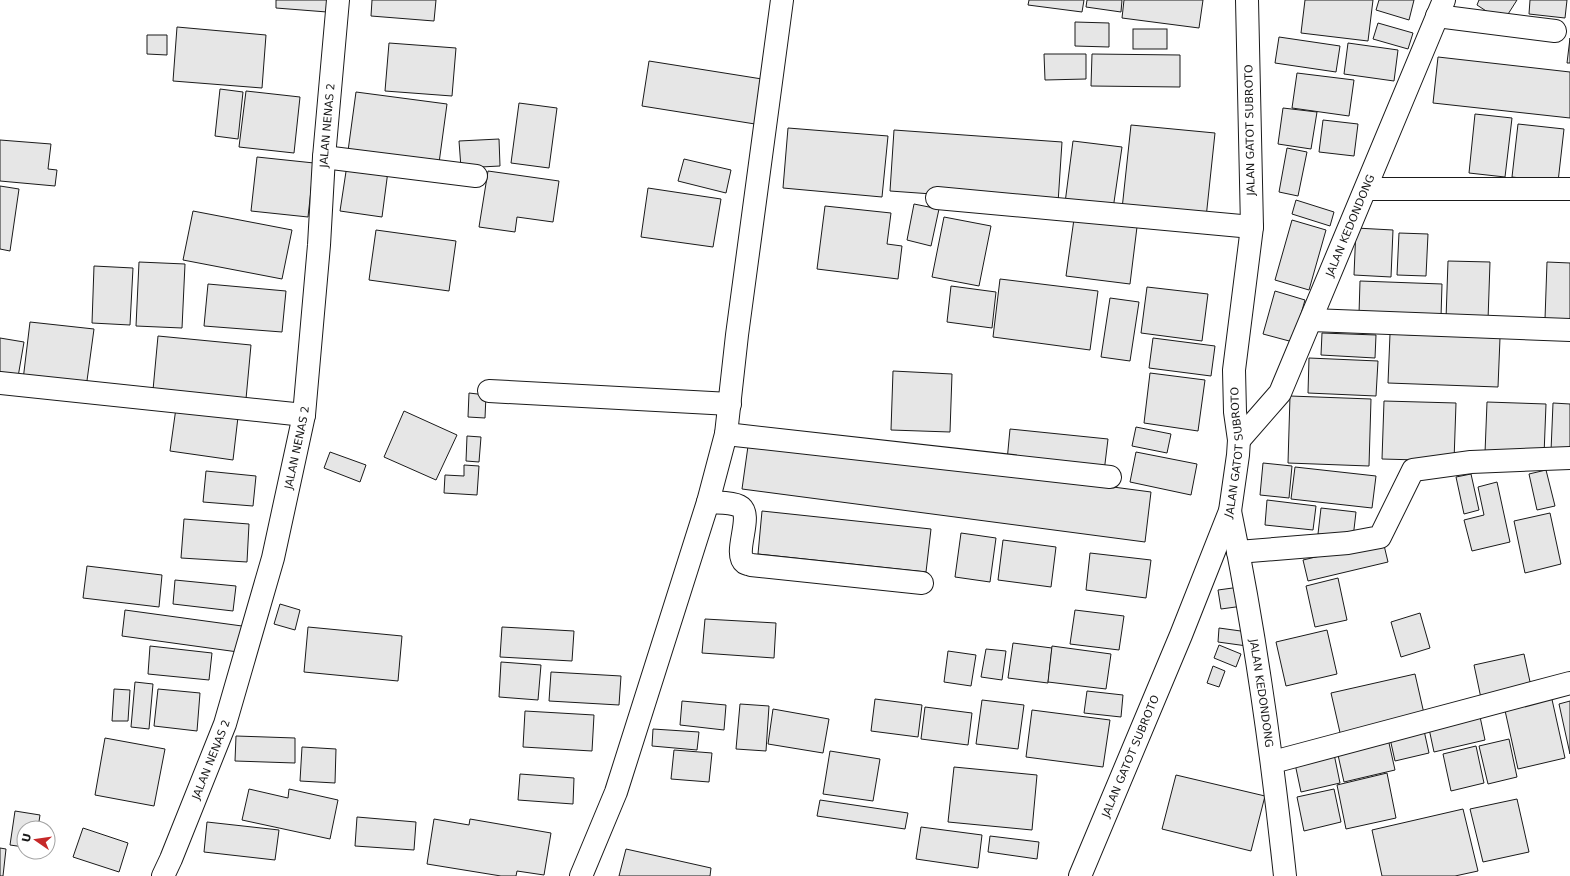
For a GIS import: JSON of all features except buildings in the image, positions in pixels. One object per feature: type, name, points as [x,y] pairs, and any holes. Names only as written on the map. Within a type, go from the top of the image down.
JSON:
[{"type":"street","name":"JALAN NENAS 2","points":[[163,876],[225,724],[273,558],[304,415],[338,0]]},
{"type":"street","points":[[582,876],[616,792],[708,502],[726,434],[738,327],[782,0]]},
{"type":"street","name":"JALAN GATOT SUBROTO","points":[[1080,876],[1181,635],[1230,511],[1239,440],[1235,412],[1234,370],[1252,227],[1247,0]]},
{"type":"street","points":[[1441,8],[1555,31]]},
{"type":"street","name":"JALAN KEDONDONG","points":[[1239,440],[1280,393],[1441,8]]},
{"type":"street","points":[[324,157],[476,176]]},
{"type":"street","points":[[1366,189],[1570,189]]},
{"type":"street","points":[[937,198],[1252,227]]},
{"type":"street","points":[[1311,320],[1570,330]]},
{"type":"street","points":[[0,383],[304,415]]},
{"type":"street","points":[[489,391],[730,404]]},
{"type":"street","points":[[726,434],[1110,477]]},
{"type":"street","points":[[1238,552],[1348,543],[1380,537],[1412,470],[1471,462],[1570,458]]},
{"type":"street","points":[[708,502],[734,504],[740,506],[745,513],[742,551],[742,558],[745,563],[751,565],[922,583]]},
{"type":"street","name":"JALAN KEDONDONG","points":[[1230,511],[1273,762],[1285,876]]},
{"type":"street","points":[[1273,762],[1570,682]]}]
